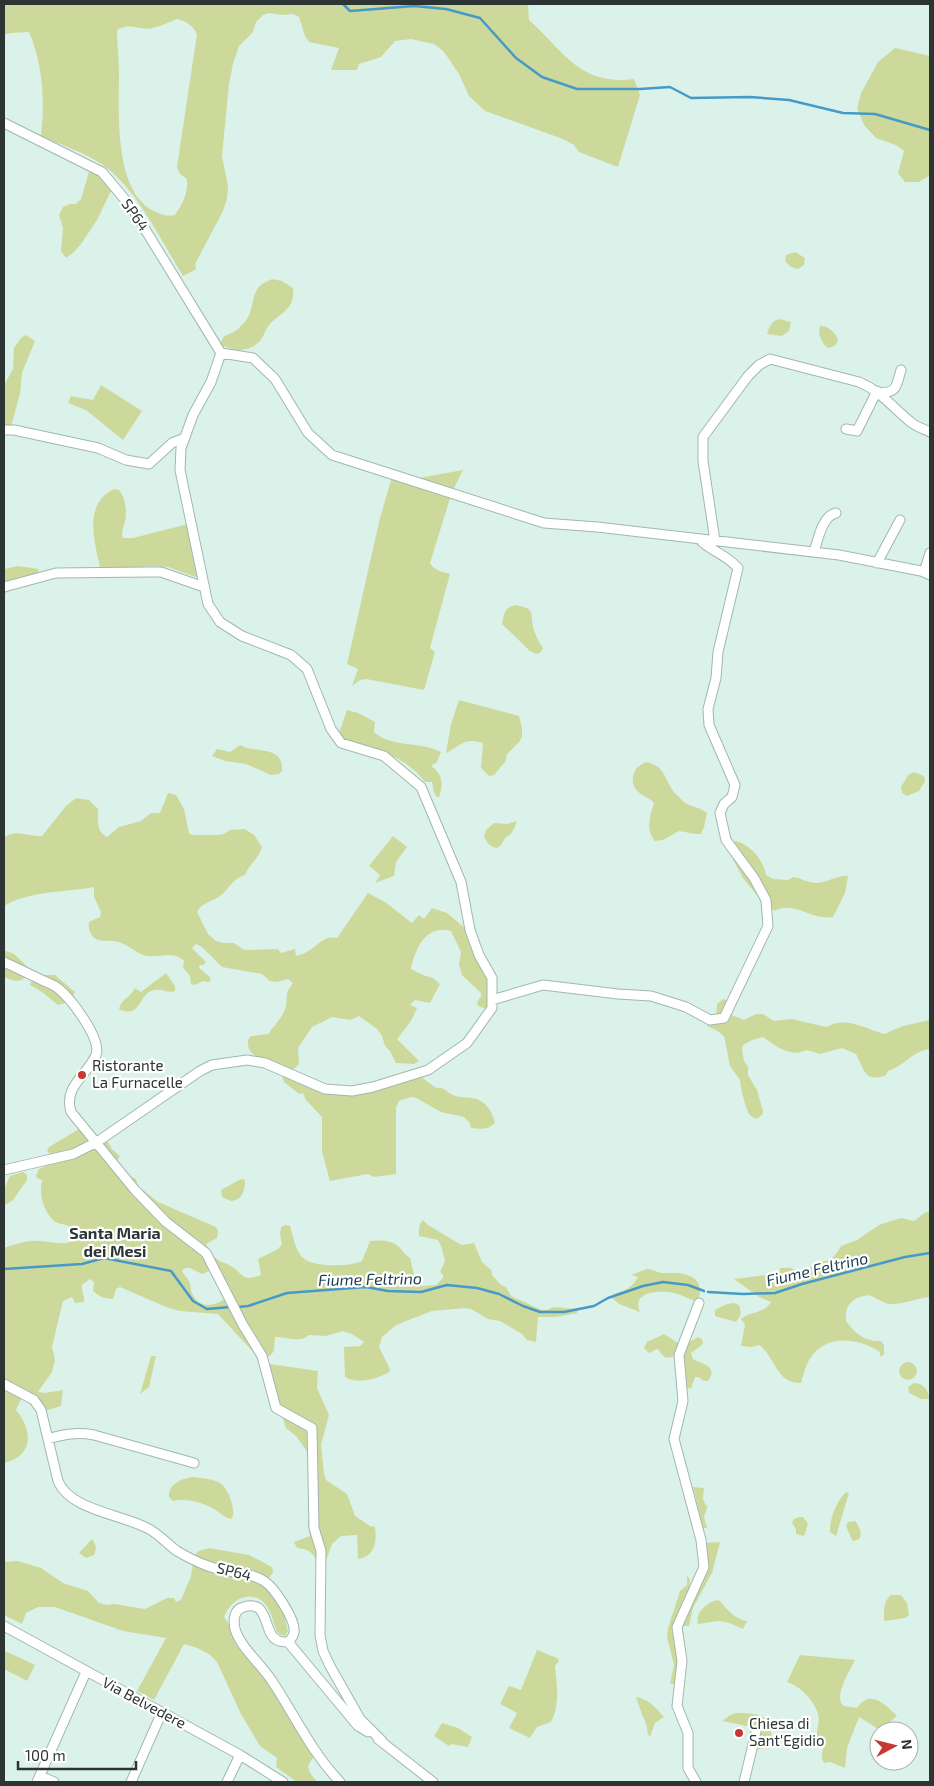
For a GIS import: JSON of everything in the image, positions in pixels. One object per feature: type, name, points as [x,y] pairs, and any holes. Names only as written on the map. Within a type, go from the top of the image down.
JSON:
[{"type":"street","name":"SP64","points":[[4,123],[102,172],[132,208],[222,353]]},
{"type":"street","points":[[4,1170],[73,1154],[97,1142],[200,1071],[212,1065],[247,1060],[265,1063],[325,1089],[336,1091],[352,1091],[373,1087],[428,1070],[467,1043],[492,1008],[492,978],[479,955],[470,930],[461,882],[421,788],[384,756],[341,743],[331,729],[307,669],[291,655],[242,636],[220,622],[208,604],[180,470],[181,448],[193,415],[211,382],[222,353],[253,358],[275,379],[308,433],[332,455],[544,522],[814,552],[877,562],[927,573],[930,554]]},
{"type":"street","points":[[715,541],[703,460],[704,437],[748,376],[759,365],[770,359],[859,382],[878,392],[914,424],[930,432]]},
{"type":"street","points":[[878,392],[892,392],[896,389],[902,370]]},
{"type":"street","points":[[846,429],[857,431],[878,392]]},
{"type":"street","points":[[4,430],[14,430],[98,448],[126,460],[149,464],[172,442],[184,438]]},
{"type":"street","points":[[814,552],[826,520],[831,514],[836,513]]},
{"type":"street","points":[[877,562],[900,520]]},
{"type":"street","points":[[492,1000],[543,985],[651,996],[686,1007],[710,1020],[724,1018],[768,926],[766,900],[754,878],[726,840],[720,813],[724,804],[732,797],[735,785],[709,726],[708,709],[716,678],[718,652],[738,568],[731,559],[708,548],[699,539]]},
{"type":"street","points":[[4,587],[56,573],[162,572],[204,587]]},
{"type":"street","points":[[4,962],[59,988],[90,1030],[96,1045],[96,1053],[70,1093],[68,1104],[71,1112],[135,1190],[166,1222],[206,1254],[243,1325],[262,1356],[276,1408],[312,1428],[314,1528],[321,1551],[320,1635],[323,1651],[360,1719],[382,1742]]},
{"type":"street","points":[[696,1782],[688,1768],[688,1733],[677,1706],[682,1661],[677,1627],[704,1567],[701,1540],[674,1439],[683,1401],[679,1354],[699,1303]]},
{"type":"street","name":"SP64","points":[[4,1384],[34,1400],[41,1410],[58,1481],[62,1490],[69,1496],[86,1505],[148,1528],[192,1560],[211,1567],[252,1576],[270,1586],[294,1626],[294,1633],[288,1642],[278,1641],[272,1636],[265,1616],[261,1610],[254,1606],[245,1606],[238,1609],[234,1622],[235,1630],[240,1640],[272,1680],[303,1735],[323,1764],[340,1782]]},
{"type":"street","points":[[48,1439],[66,1433],[78,1432],[194,1463]]},
{"type":"street","name":"Via Belvedere","points":[[4,1626],[240,1755],[283,1782]]},
{"type":"street","points":[[288,1642],[358,1726],[382,1742],[433,1782]]},
{"type":"street","points":[[54,1782],[39,1779],[86,1672]]},
{"type":"street","points":[[131,1782],[162,1712]]},
{"type":"street","points":[[744,1782],[756,1732]]},
{"type":"street","points":[[227,1782],[240,1755]]},
{"type":"green space","points":[[4,4],[528,4],[529,20],[574,64],[586,72],[599,77],[615,80],[634,79],[640,95],[618,167],[579,152],[574,145],[563,139],[485,111],[469,96],[459,74],[449,59],[434,44],[411,39],[395,41],[381,57],[359,64],[357,70],[331,70],[339,48],[309,42],[299,17],[293,14],[269,13],[263,15],[256,22],[253,32],[239,46],[229,84],[222,156],[228,186],[227,199],[223,211],[195,264],[196,269],[183,276],[137,201],[115,175],[90,157],[41,136],[43,110],[42,83],[34,45],[29,32],[4,35]],"holes":[[[177,19],[186,22],[197,34],[177,167],[180,174],[187,179],[187,189],[183,202],[175,215],[168,216],[156,212],[142,202],[132,188],[125,170],[119,129],[117,30],[126,27],[148,29]]]},
{"type":"green space","points":[[895,48],[930,56],[930,175],[919,182],[905,182],[898,173],[904,151],[896,145],[876,138],[864,125],[857,108],[861,93],[878,62]]},
{"type":"green space","points":[[96,171],[115,189],[110,193],[97,220],[81,244],[66,258],[61,251],[63,228],[59,215],[63,207],[76,204],[81,199],[89,172]]},
{"type":"green space","points":[[795,252],[805,258],[804,265],[798,269],[791,267],[785,261],[786,255]]},
{"type":"green space","points":[[272,279],[282,281],[293,288],[292,301],[287,310],[269,325],[261,340],[254,346],[245,350],[235,350],[220,344],[224,336],[233,332],[244,323],[251,310],[257,290],[262,284]]},
{"type":"green space","points":[[779,319],[791,322],[789,331],[782,336],[767,334],[772,323]]},
{"type":"green space","points":[[820,326],[829,328],[835,334],[838,339],[835,345],[828,348],[824,344],[820,335]]},
{"type":"green space","points":[[26,335],[35,341],[22,373],[20,394],[9,433],[4,433],[4,385],[13,369],[14,348],[21,338]]},
{"type":"green space","points":[[101,385],[142,411],[123,440],[86,410],[68,403],[71,396],[93,400]]},
{"type":"green space","points":[[463,470],[453,490],[419,478]]},
{"type":"green space","points":[[392,477],[451,495],[430,563],[436,569],[450,574],[430,648],[435,652],[424,690],[366,679],[360,680],[352,686],[358,669],[347,664],[380,518]]},
{"type":"green space","points":[[114,489],[119,490],[125,505],[126,518],[122,532],[123,538],[133,538],[188,524],[201,579],[168,567],[151,566],[101,571],[94,537],[94,514],[104,496]]},
{"type":"green space","points":[[18,566],[39,569],[36,578],[32,583],[9,590],[4,595],[4,569]]},
{"type":"green space","points":[[515,605],[530,610],[534,630],[543,648],[540,653],[536,654],[530,651],[502,624],[504,614],[511,606]]},
{"type":"green space","points":[[459,700],[519,716],[522,728],[520,741],[507,754],[505,762],[494,775],[489,776],[481,768],[483,743],[467,741],[446,753],[451,724]]},
{"type":"green space","points":[[347,710],[358,713],[375,722],[374,732],[381,737],[397,742],[424,746],[441,752],[437,762],[431,766],[440,775],[441,788],[439,797],[434,793],[432,782],[425,782],[408,765],[388,754],[343,739],[339,733]]},
{"type":"green space","points":[[240,745],[246,748],[273,753],[281,762],[282,771],[279,774],[271,775],[246,764],[225,761],[212,756],[217,749],[230,752]]},
{"type":"green space","points":[[646,762],[653,764],[661,770],[674,792],[683,801],[707,813],[701,834],[679,831],[663,840],[655,841],[649,828],[654,803],[638,792],[633,780],[636,769]]},
{"type":"green space","points":[[914,772],[924,776],[925,781],[919,791],[907,796],[902,793],[901,787],[908,775]]},
{"type":"green space","points":[[168,793],[176,795],[184,809],[189,833],[192,835],[217,835],[224,834],[230,830],[245,829],[254,835],[262,847],[259,855],[245,875],[234,881],[220,896],[204,904],[197,912],[208,934],[216,941],[234,943],[244,950],[278,949],[281,953],[295,949],[296,956],[307,952],[325,939],[337,938],[368,893],[385,902],[412,923],[419,915],[424,919],[432,908],[447,913],[466,929],[488,978],[489,1007],[487,1009],[478,1006],[477,1002],[481,993],[462,975],[459,964],[461,952],[451,931],[435,931],[428,935],[419,946],[411,969],[433,978],[440,984],[430,1003],[415,1000],[410,1005],[417,1008],[411,1021],[397,1039],[419,1061],[414,1064],[396,1063],[377,1029],[359,1016],[350,1020],[332,1017],[312,1027],[298,1048],[299,1064],[293,1070],[270,1063],[254,1055],[250,1051],[248,1043],[251,1036],[268,1034],[281,1017],[286,1006],[287,992],[293,983],[288,979],[277,982],[270,981],[262,974],[222,967],[202,947],[196,944],[192,948],[206,962],[200,965],[199,968],[210,977],[211,981],[203,981],[195,985],[191,984],[190,976],[183,968],[184,961],[176,956],[147,956],[119,942],[96,939],[89,927],[89,922],[100,917],[101,912],[94,897],[94,887],[25,897],[4,906],[4,838],[8,835],[17,833],[42,836],[66,806],[76,798],[89,800],[98,809],[99,828],[103,835],[107,837],[119,827],[141,821],[151,813],[160,813]]},
{"type":"green space","points":[[517,821],[512,833],[505,838],[501,845],[497,848],[492,847],[488,843],[484,836],[486,830],[494,823],[507,824]]},
{"type":"green space","points":[[393,836],[407,847],[396,862],[394,876],[375,883],[380,875],[369,866]]},
{"type":"green space","points":[[735,841],[746,845],[755,853],[762,863],[766,875],[773,879],[788,880],[793,877],[817,883],[848,876],[845,893],[833,917],[818,916],[789,908],[775,911],[759,898],[743,878],[732,858],[729,845]]},
{"type":"green space","points":[[4,950],[14,954],[31,970],[22,980],[16,981],[4,977]]},
{"type":"green space","points":[[166,973],[175,986],[175,991],[151,991],[135,1009],[126,1011],[119,1009],[135,988],[141,992]]},
{"type":"green space","points":[[42,975],[55,975],[75,992],[69,1001],[58,1005],[30,985],[32,980]]},
{"type":"green space","points":[[723,999],[726,1000],[732,1015],[744,1020],[756,1014],[763,1014],[774,1021],[792,1019],[826,1027],[841,1023],[855,1024],[884,1034],[903,1026],[930,1020],[930,1049],[918,1052],[888,1071],[886,1075],[873,1077],[869,1076],[863,1069],[856,1054],[842,1048],[820,1054],[807,1050],[798,1053],[779,1048],[763,1037],[752,1040],[743,1045],[742,1050],[744,1061],[748,1067],[748,1075],[757,1090],[763,1111],[763,1114],[757,1119],[750,1115],[747,1109],[740,1080],[730,1066],[724,1036],[707,1026],[708,1021],[716,1017],[717,1004]]},
{"type":"green space","points":[[281,1073],[305,1086],[332,1094],[357,1093],[420,1076],[436,1088],[443,1089],[453,1095],[481,1101],[490,1110],[495,1123],[487,1128],[471,1128],[470,1123],[464,1117],[441,1112],[416,1098],[411,1097],[399,1101],[396,1108],[396,1174],[374,1177],[368,1174],[330,1181],[322,1152],[322,1117],[306,1100],[303,1093],[299,1094],[284,1082]]},
{"type":"green space","points":[[79,1129],[90,1142],[88,1144],[54,1157],[47,1151],[49,1147]]},
{"type":"green space","points":[[103,1141],[108,1142],[112,1149],[120,1156],[116,1162],[127,1175],[136,1179],[137,1185],[158,1202],[216,1227],[218,1231],[217,1238],[206,1244],[212,1254],[221,1262],[228,1264],[246,1277],[250,1278],[261,1275],[258,1259],[278,1249],[282,1244],[281,1227],[285,1225],[290,1226],[301,1256],[313,1263],[340,1265],[356,1263],[362,1261],[370,1241],[385,1241],[399,1247],[410,1258],[416,1283],[421,1286],[436,1285],[443,1278],[440,1272],[445,1261],[438,1240],[419,1236],[423,1220],[428,1225],[462,1245],[474,1243],[482,1262],[491,1270],[492,1275],[501,1285],[506,1287],[511,1296],[542,1310],[553,1307],[578,1309],[577,1313],[556,1317],[538,1317],[536,1342],[527,1340],[522,1334],[500,1321],[488,1319],[471,1309],[432,1311],[395,1326],[382,1337],[379,1347],[390,1369],[389,1372],[373,1379],[356,1381],[345,1377],[344,1347],[360,1346],[364,1342],[352,1334],[343,1331],[326,1336],[309,1335],[301,1339],[275,1337],[274,1351],[270,1356],[257,1356],[218,1314],[180,1311],[120,1287],[116,1289],[113,1299],[104,1298],[93,1291],[94,1282],[90,1279],[82,1285],[84,1302],[75,1303],[72,1297],[63,1301],[52,1347],[55,1360],[52,1372],[38,1392],[45,1393],[63,1390],[61,1406],[45,1411],[33,1395],[4,1379],[4,1248],[31,1241],[63,1243],[75,1240],[80,1236],[75,1230],[67,1225],[55,1222],[50,1217],[42,1196],[42,1180],[36,1176],[39,1169]],"holes":[[[185,1268],[190,1268],[202,1274],[212,1270],[226,1298],[217,1303],[207,1305],[199,1302],[192,1293],[189,1281],[182,1271]]]},
{"type":"green space","points":[[23,1172],[27,1175],[27,1180],[13,1200],[4,1206],[4,1189],[10,1176]]},
{"type":"green space","points":[[241,1179],[245,1180],[244,1191],[241,1197],[231,1201],[222,1197],[221,1190]]},
{"type":"green space","points":[[926,1212],[930,1212],[930,1297],[892,1304],[867,1295],[850,1303],[847,1309],[846,1321],[853,1329],[861,1336],[870,1340],[881,1341],[884,1345],[884,1354],[881,1357],[879,1351],[870,1346],[851,1341],[841,1340],[832,1342],[815,1352],[809,1360],[801,1383],[786,1379],[765,1350],[759,1345],[751,1347],[741,1346],[745,1325],[741,1319],[765,1309],[771,1302],[759,1297],[734,1279],[767,1275],[780,1271],[780,1268],[791,1268],[801,1273],[830,1259],[841,1246],[857,1240],[879,1225],[901,1218],[914,1221]]},
{"type":"green space","points":[[647,1269],[662,1273],[684,1274],[694,1278],[700,1290],[697,1302],[674,1293],[655,1292],[643,1296],[640,1300],[638,1305],[640,1312],[619,1304],[611,1297],[634,1283],[638,1277],[631,1275]]},
{"type":"green space","points":[[734,1303],[739,1305],[741,1311],[736,1322],[715,1316],[715,1310]]},
{"type":"green space","points":[[664,1334],[681,1345],[677,1355],[666,1357],[657,1349],[649,1353],[644,1348],[647,1342]]},
{"type":"green space","points":[[698,1337],[702,1339],[703,1344],[691,1353],[693,1359],[708,1366],[712,1372],[708,1381],[695,1377],[691,1389],[686,1387],[682,1353],[684,1345]]},
{"type":"green space","points":[[151,1356],[156,1356],[149,1387],[140,1394]]},
{"type":"green space","points":[[908,1362],[914,1365],[917,1371],[914,1377],[908,1380],[902,1377],[899,1371],[902,1365]]},
{"type":"green space","points":[[270,1364],[318,1371],[317,1388],[329,1415],[321,1445],[324,1473],[326,1480],[347,1494],[355,1516],[370,1526],[375,1527],[376,1538],[374,1548],[364,1557],[358,1559],[357,1535],[341,1536],[332,1544],[323,1564],[319,1564],[308,1551],[297,1548],[294,1542],[310,1536],[308,1525],[311,1504],[309,1454],[296,1436],[286,1428],[284,1416],[275,1402],[266,1371]]},
{"type":"green space","points":[[914,1383],[920,1384],[925,1388],[929,1399],[921,1399],[909,1393],[908,1387]]},
{"type":"green space","points":[[4,1387],[22,1397],[16,1410],[26,1426],[28,1441],[21,1455],[14,1460],[4,1463]]},
{"type":"green space","points":[[194,1477],[215,1481],[224,1487],[233,1507],[231,1519],[201,1504],[184,1500],[173,1501],[169,1497],[169,1492],[173,1485]]},
{"type":"green space","points":[[693,1487],[704,1488],[703,1499],[706,1506],[708,1505],[704,1517],[707,1528],[703,1528]]},
{"type":"green space","points":[[846,1492],[849,1493],[836,1536],[830,1532],[832,1516]]},
{"type":"green space","points":[[803,1517],[808,1524],[804,1536],[796,1534],[796,1529],[792,1523],[794,1519]]},
{"type":"green space","points":[[855,1521],[861,1534],[859,1539],[854,1541],[846,1526],[848,1522]]},
{"type":"green space","points":[[92,1539],[96,1547],[95,1553],[86,1558],[79,1553]]},
{"type":"green space","points":[[720,1542],[712,1573],[693,1608],[689,1626],[679,1626],[705,1568],[705,1543]]},
{"type":"green space","points":[[209,1548],[249,1555],[272,1567],[273,1572],[269,1578],[214,1563],[194,1555],[199,1551]]},
{"type":"green space","points":[[18,1561],[41,1568],[63,1583],[88,1591],[99,1603],[145,1609],[167,1598],[174,1598],[176,1602],[181,1600],[191,1576],[193,1563],[258,1581],[272,1593],[284,1615],[288,1631],[285,1636],[279,1634],[268,1608],[257,1598],[250,1597],[238,1600],[227,1610],[224,1617],[271,1682],[314,1756],[308,1766],[310,1773],[317,1782],[297,1782],[276,1767],[277,1758],[260,1746],[241,1714],[217,1662],[209,1654],[184,1644],[154,1700],[137,1691],[166,1638],[123,1631],[55,1607],[38,1607],[26,1613],[22,1624],[4,1615],[4,1562]]},
{"type":"green space","points":[[687,1576],[690,1579],[689,1589],[678,1611],[674,1629],[679,1660],[676,1684],[670,1684],[674,1665],[667,1637],[668,1628],[680,1591],[687,1585]]},
{"type":"green space","points":[[891,1595],[901,1595],[907,1603],[909,1615],[905,1618],[884,1621],[885,1603]]},
{"type":"green space","points":[[716,1600],[720,1601],[735,1616],[747,1621],[743,1629],[721,1621],[698,1624],[698,1616],[702,1609]]},
{"type":"green space","points":[[537,1650],[557,1658],[559,1661],[555,1666],[557,1702],[551,1722],[537,1727],[530,1738],[509,1728],[517,1713],[500,1704],[509,1686],[521,1690]]},
{"type":"green space","points":[[5,1651],[35,1665],[27,1681],[4,1669]]},
{"type":"green space","points":[[800,1655],[855,1660],[841,1690],[840,1697],[844,1706],[857,1708],[867,1699],[872,1699],[882,1703],[897,1716],[891,1721],[869,1721],[869,1723],[859,1717],[847,1748],[845,1768],[830,1762],[824,1763],[822,1754],[825,1745],[816,1738],[819,1719],[816,1709],[806,1694],[787,1682]]},
{"type":"green space","points":[[636,1697],[655,1707],[664,1717],[655,1723],[650,1737],[646,1723]]},
{"type":"green space","points":[[737,1713],[756,1714],[766,1719],[771,1730],[771,1748],[753,1750],[756,1728],[722,1721],[730,1715]]},
{"type":"green space","points":[[442,1723],[458,1728],[472,1737],[468,1747],[451,1744],[449,1746],[434,1736]]},
{"type":"waterway","points":[[343,4],[350,11],[414,6],[446,9],[480,18],[516,58],[542,77],[577,89],[670,87],[691,98],[750,97],[789,100],[843,113],[875,114],[930,130]]},
{"type":"waterway","name":"Fiume Feltrino","points":[[708,1292],[775,1293],[905,1257],[930,1253]]},
{"type":"waterway","name":"Fiume Feltrino","points":[[4,1269],[82,1264],[104,1258],[171,1271],[193,1301],[207,1309],[230,1307]]},
{"type":"waterway","name":"Fiume Feltrino","points":[[238,1307],[248,1306],[287,1293],[366,1287],[388,1291],[421,1292],[447,1285],[477,1288],[499,1294],[540,1312],[564,1312],[594,1306],[608,1298],[643,1286],[663,1282],[688,1285],[704,1291]]},
{"type":"place","name":"Ristorante La Furnacelle","points":[[82,1075]]},
{"type":"place","name":"Chiesa di Sant'Egidio","points":[[739,1733]]},
{"type":"district","name":"Santa Maria dei Mesi","points":[[115,1242]]}]
